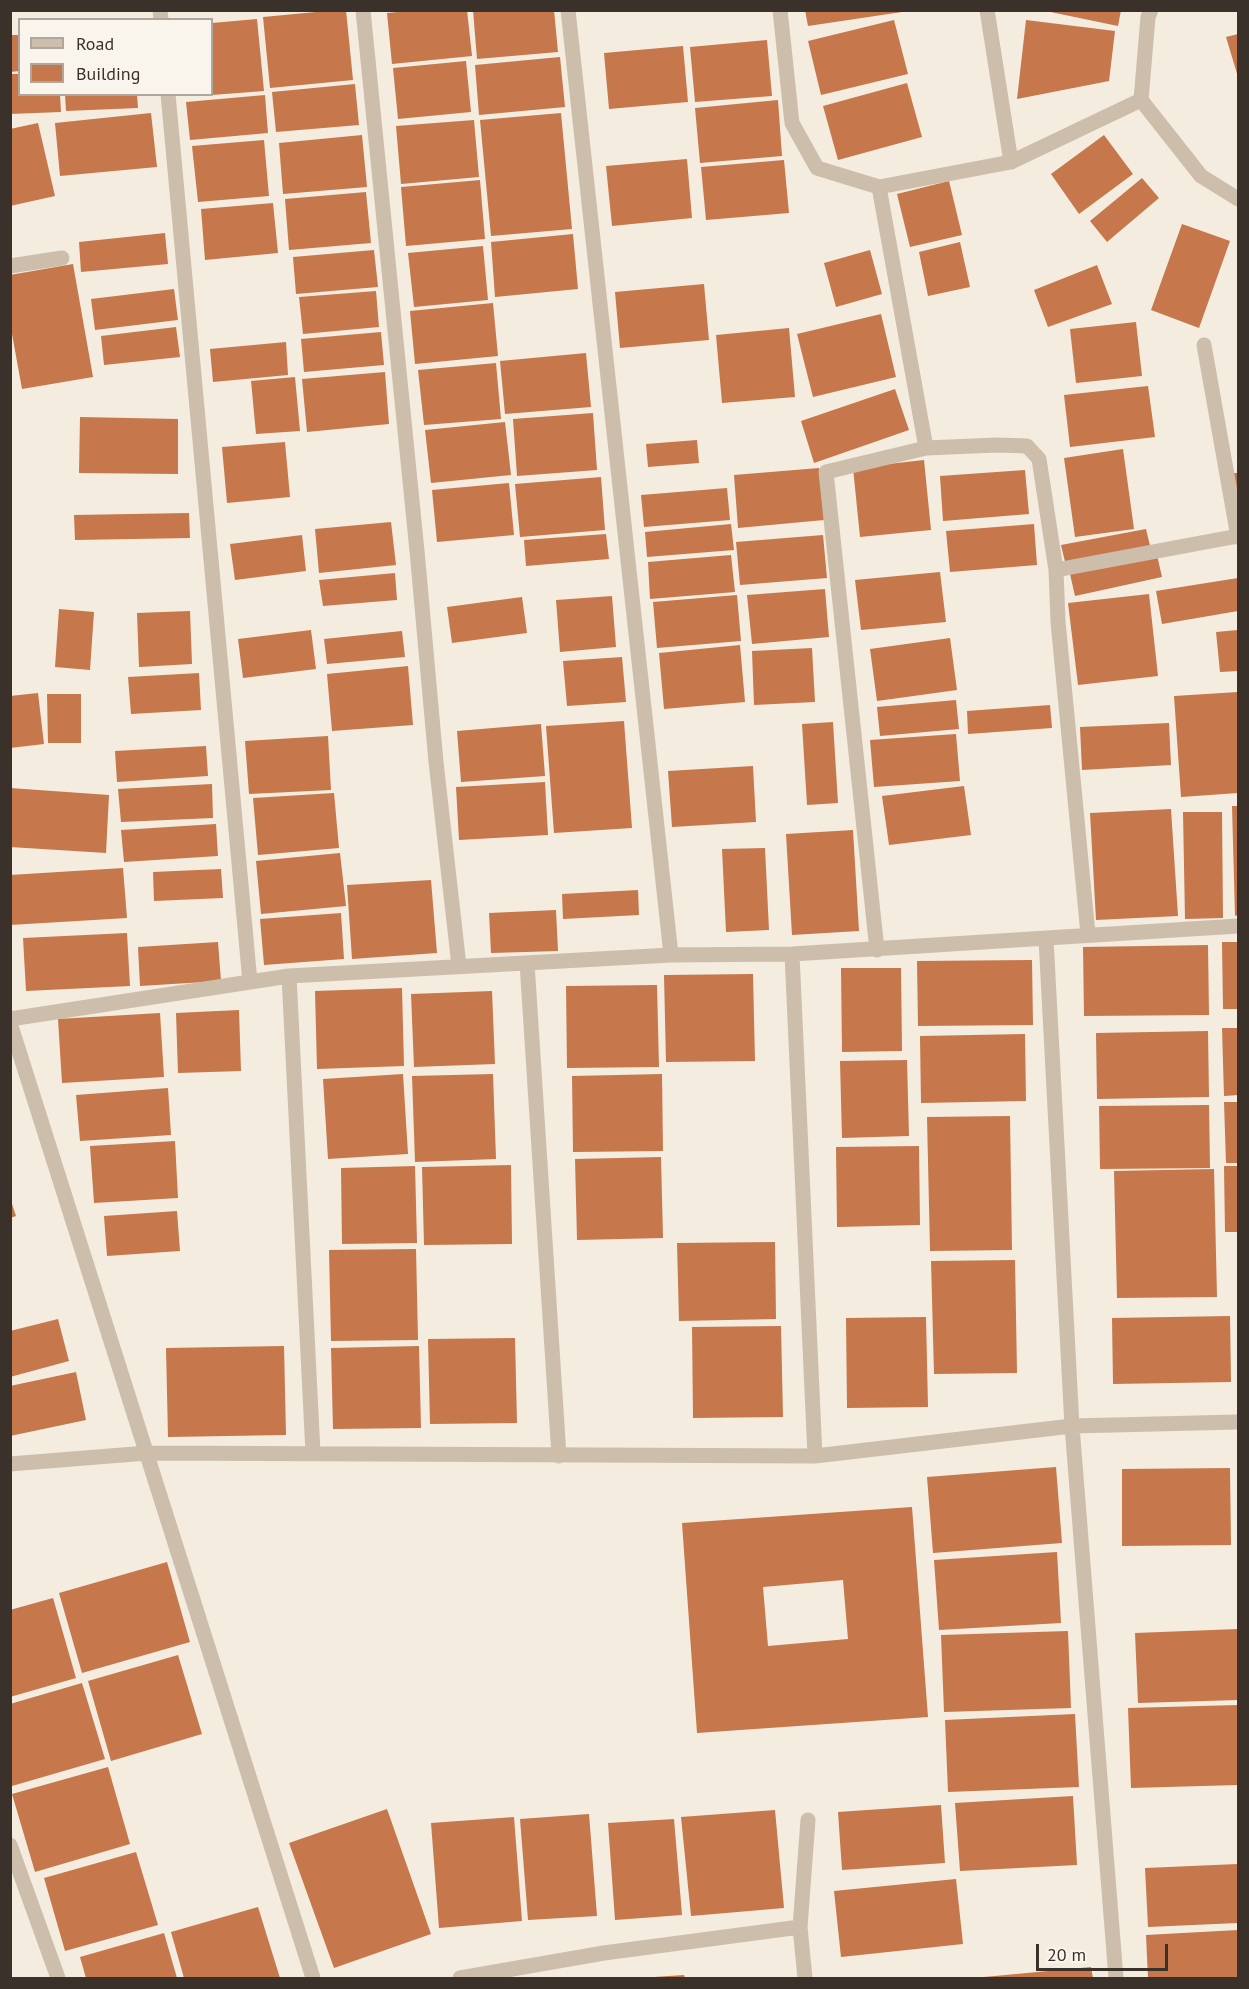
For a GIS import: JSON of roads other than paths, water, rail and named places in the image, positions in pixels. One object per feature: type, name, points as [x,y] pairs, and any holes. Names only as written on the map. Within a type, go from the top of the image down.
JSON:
[{"type":"street","points":[[363,10],[415,527],[436,762],[459,966]]},
{"type":"street","points":[[568,10],[671,955]]},
{"type":"street","points":[[780,10],[792,123],[817,168],[879,187],[1011,162],[1141,100]]},
{"type":"street","points":[[987,10],[1011,162]]},
{"type":"street","points":[[1151,10],[1148,17],[1141,100],[1201,176],[1239,200]]},
{"type":"street","points":[[168,96],[250,982]]},
{"type":"street","points":[[879,187],[926,448]]},
{"type":"street","points":[[10,266],[62,258]]},
{"type":"street","points":[[1056,570],[1238,537],[1204,345]]},
{"type":"street","points":[[877,950],[826,472],[926,448],[997,445],[1027,447],[1039,459],[1056,570],[1058,622],[1088,934]]},
{"type":"street","points":[[313,1978],[10,1021],[290,976],[671,955],[792,954],[877,950],[1046,939],[1088,934],[1239,926]]},
{"type":"street","points":[[1046,939],[1072,1426],[1116,1978]]},
{"type":"street","points":[[792,954],[815,1456]]},
{"type":"street","points":[[527,963],[559,1456]]},
{"type":"street","points":[[290,976],[313,1453]]},
{"type":"street","points":[[10,1464],[147,1453],[815,1456],[1072,1426],[1239,1422]]},
{"type":"street","points":[[806,1978],[800,1927],[808,1820]]},
{"type":"street","points":[[10,1845],[58,1978]]},
{"type":"street","points":[[460,1978],[604,1953],[800,1927]]}]
